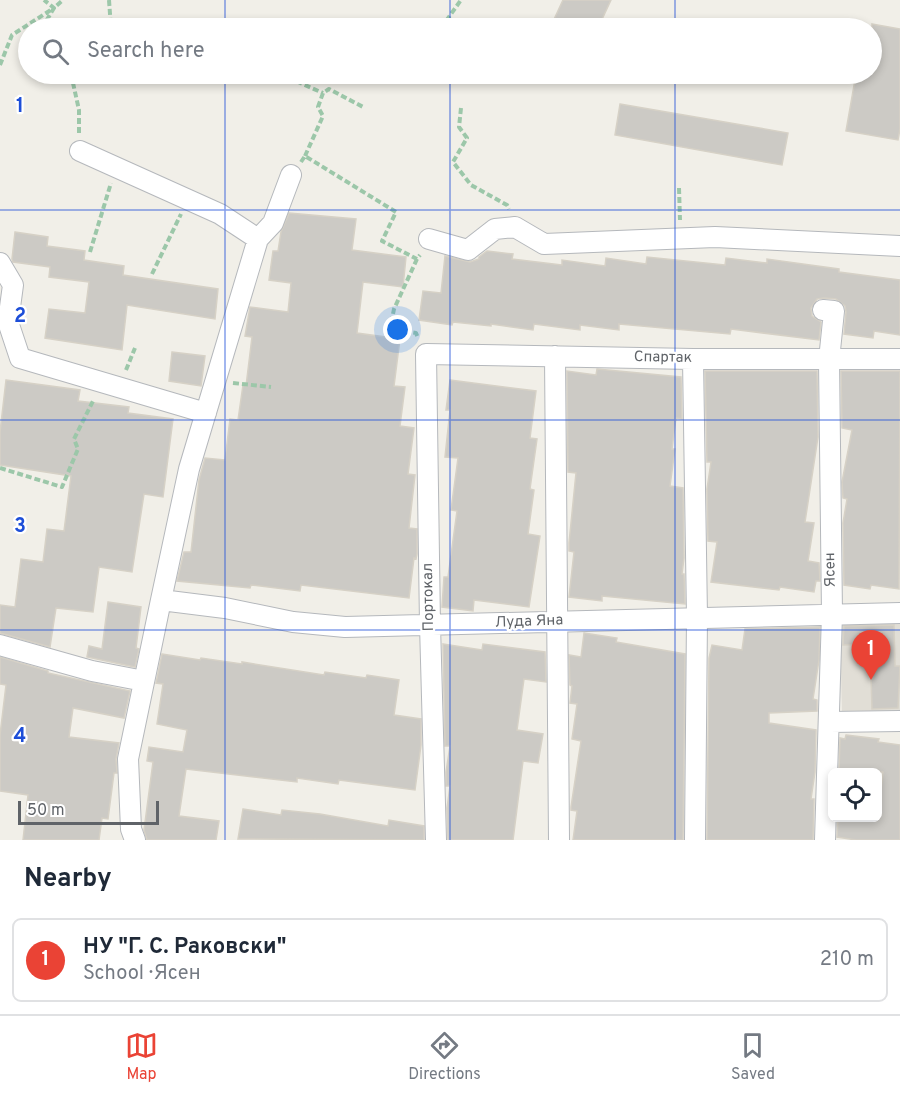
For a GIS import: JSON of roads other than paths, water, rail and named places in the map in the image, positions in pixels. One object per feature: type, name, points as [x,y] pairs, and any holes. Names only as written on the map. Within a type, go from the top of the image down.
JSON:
[{"type":"street","points":[[80,151],[220,214],[258,239]]},
{"type":"street","points":[[130,836],[128,759],[189,469],[258,239],[273,223],[291,175]]},
{"type":"street","points":[[429,240],[468,250],[495,229],[515,227],[544,244],[715,237],[900,246]]},
{"type":"street","points":[[0,263],[14,285],[8,322],[20,358],[110,385],[208,404]]},
{"type":"street","name":"Ясен","points":[[823,310],[834,311],[829,360],[832,614],[825,840]]},
{"type":"street","name":"Спартак","points":[[426,354],[693,359],[900,359]]},
{"type":"street","name":"Портокал","points":[[426,354],[436,840]]},
{"type":"street","points":[[555,356],[559,840]]},
{"type":"street","points":[[693,359],[697,617],[695,840]]},
{"type":"street","name":"Луда Яна","points":[[161,600],[225,608],[293,622],[345,627],[900,613]]},
{"type":"street","points":[[0,645],[92,671],[144,681]]},
{"type":"street","points":[[830,722],[900,721]]},
{"type":"place","name":"НУ \"Г. С. Раковски\"","points":[[871,680]]}]
